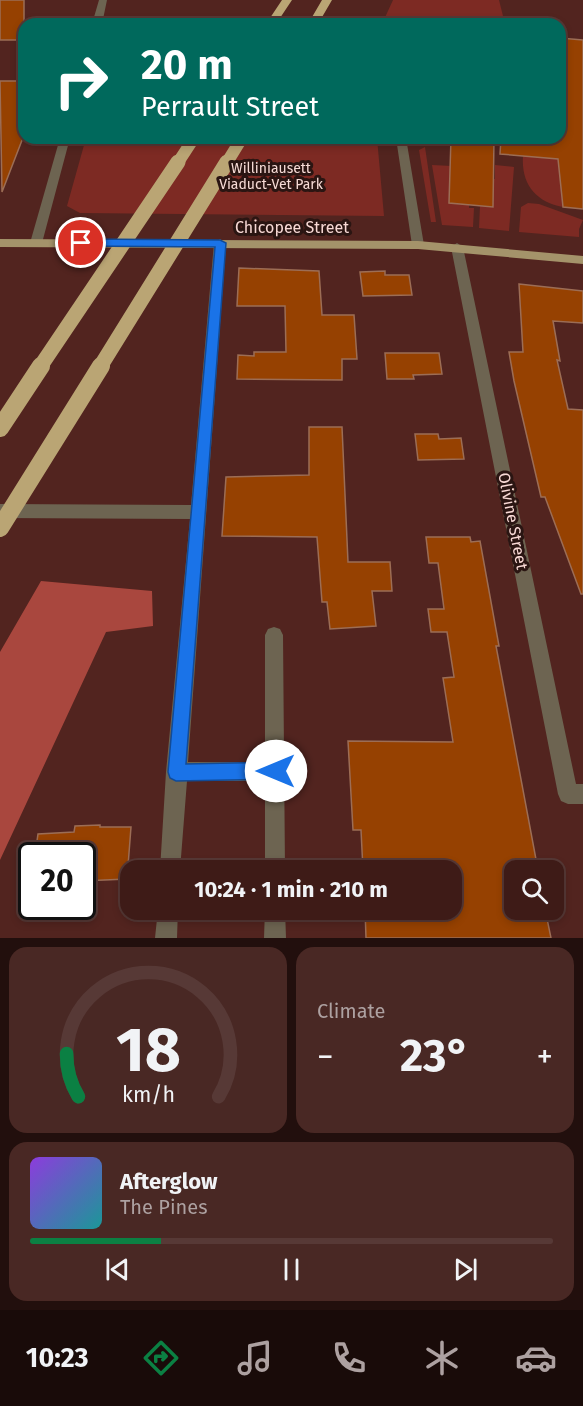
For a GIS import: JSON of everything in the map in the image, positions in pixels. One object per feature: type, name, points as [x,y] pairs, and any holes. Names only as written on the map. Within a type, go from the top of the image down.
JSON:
[{"type":"highway","points":[[275,18],[287,0]]},
{"type":"highway","points":[[316,18],[327,0]]},
{"type":"highway","points":[[0,428],[190,144]]},
{"type":"highway","points":[[0,528],[238,144]]},
{"type":"main road","name":"Chicopee Street","points":[[0,243],[418,245],[583,260]]},
{"type":"street","points":[[98,18],[103,0]]},
{"type":"street","points":[[36,243],[63,144]]},
{"type":"street","points":[[402,144],[418,245]]},
{"type":"street","points":[[171,860],[220,243]]},
{"type":"street","name":"Olivine Street","points":[[457,247],[575,794]]},
{"type":"street","points":[[0,511],[199,512]]},
{"type":"street","points":[[274,635],[275,860]]},
{"type":"street","points":[[176,772],[276,771]]},
{"type":"street","points":[[166,938],[167,920]]},
{"type":"street","points":[[275,920],[275,938]]},
{"type":"green space","points":[[393,0],[499,0],[504,18],[410,18],[385,18]]},
{"type":"green space","name":"Williniausett Viaduct-Vet Park","points":[[84,144],[378,144],[384,216],[80,213],[67,206]]},
{"type":"green space","points":[[425,147],[436,222],[431,222],[419,150]]},
{"type":"green space","points":[[523,156],[558,159],[563,207],[545,201],[532,190],[525,175]]},
{"type":"green space","points":[[432,165],[452,166],[449,202],[474,208],[473,227],[442,225]]},
{"type":"green space","points":[[495,165],[514,167],[509,231],[479,228],[480,206],[493,207],[492,179],[495,179]]},
{"type":"green space","points":[[528,203],[539,204],[583,220],[579,229],[579,237],[519,232],[521,207]]},
{"type":"shaded area","points":[[41,581],[152,591],[153,626],[106,632],[0,860],[0,652]]},
{"type":"building","points":[[0,0],[24,0],[24,18],[18,18],[18,40],[0,40]]},
{"type":"building","points":[[566,39],[583,40],[583,209],[563,207],[558,159],[500,154],[501,144],[566,144]]},
{"type":"building","points":[[0,81],[18,81],[18,144],[21,144],[2,192]]},
{"type":"building","points":[[451,144],[494,144],[493,207],[449,203]]},
{"type":"building","points":[[239,268],[319,271],[322,315],[354,315],[357,359],[342,359],[342,380],[237,379],[238,355],[254,356],[254,352],[286,352],[285,306],[237,306]]},
{"type":"building","points":[[385,271],[385,275],[409,275],[412,295],[363,296],[360,272]]},
{"type":"building","points":[[519,284],[583,291],[583,323],[553,321],[560,361],[557,360],[568,409],[583,410],[583,594],[581,594],[545,497],[541,497],[514,381],[509,352],[523,352]]},
{"type":"building","points":[[385,353],[439,353],[442,374],[413,375],[414,379],[387,379]]},
{"type":"building","points":[[309,427],[342,427],[348,562],[390,562],[392,591],[372,591],[376,626],[330,629],[327,602],[322,602],[317,537],[222,536],[226,477],[309,475]]},
{"type":"building","points":[[415,434],[438,434],[439,439],[461,438],[464,459],[418,460]]},
{"type":"building","points":[[426,537],[470,537],[471,542],[480,541],[499,646],[496,646],[536,860],[504,860],[504,920],[547,920],[551,938],[366,938],[365,920],[462,920],[462,860],[362,860],[361,830],[353,830],[348,741],[453,742],[443,678],[454,677],[447,632],[431,632],[428,609],[444,609],[438,563],[429,563]]},
{"type":"building","points":[[75,826],[131,827],[128,860],[120,860],[120,879],[96,880],[96,842],[37,842],[38,834],[74,832]]},
{"type":"route","points":[[81,243],[220,243],[176,772],[276,771]]}]
